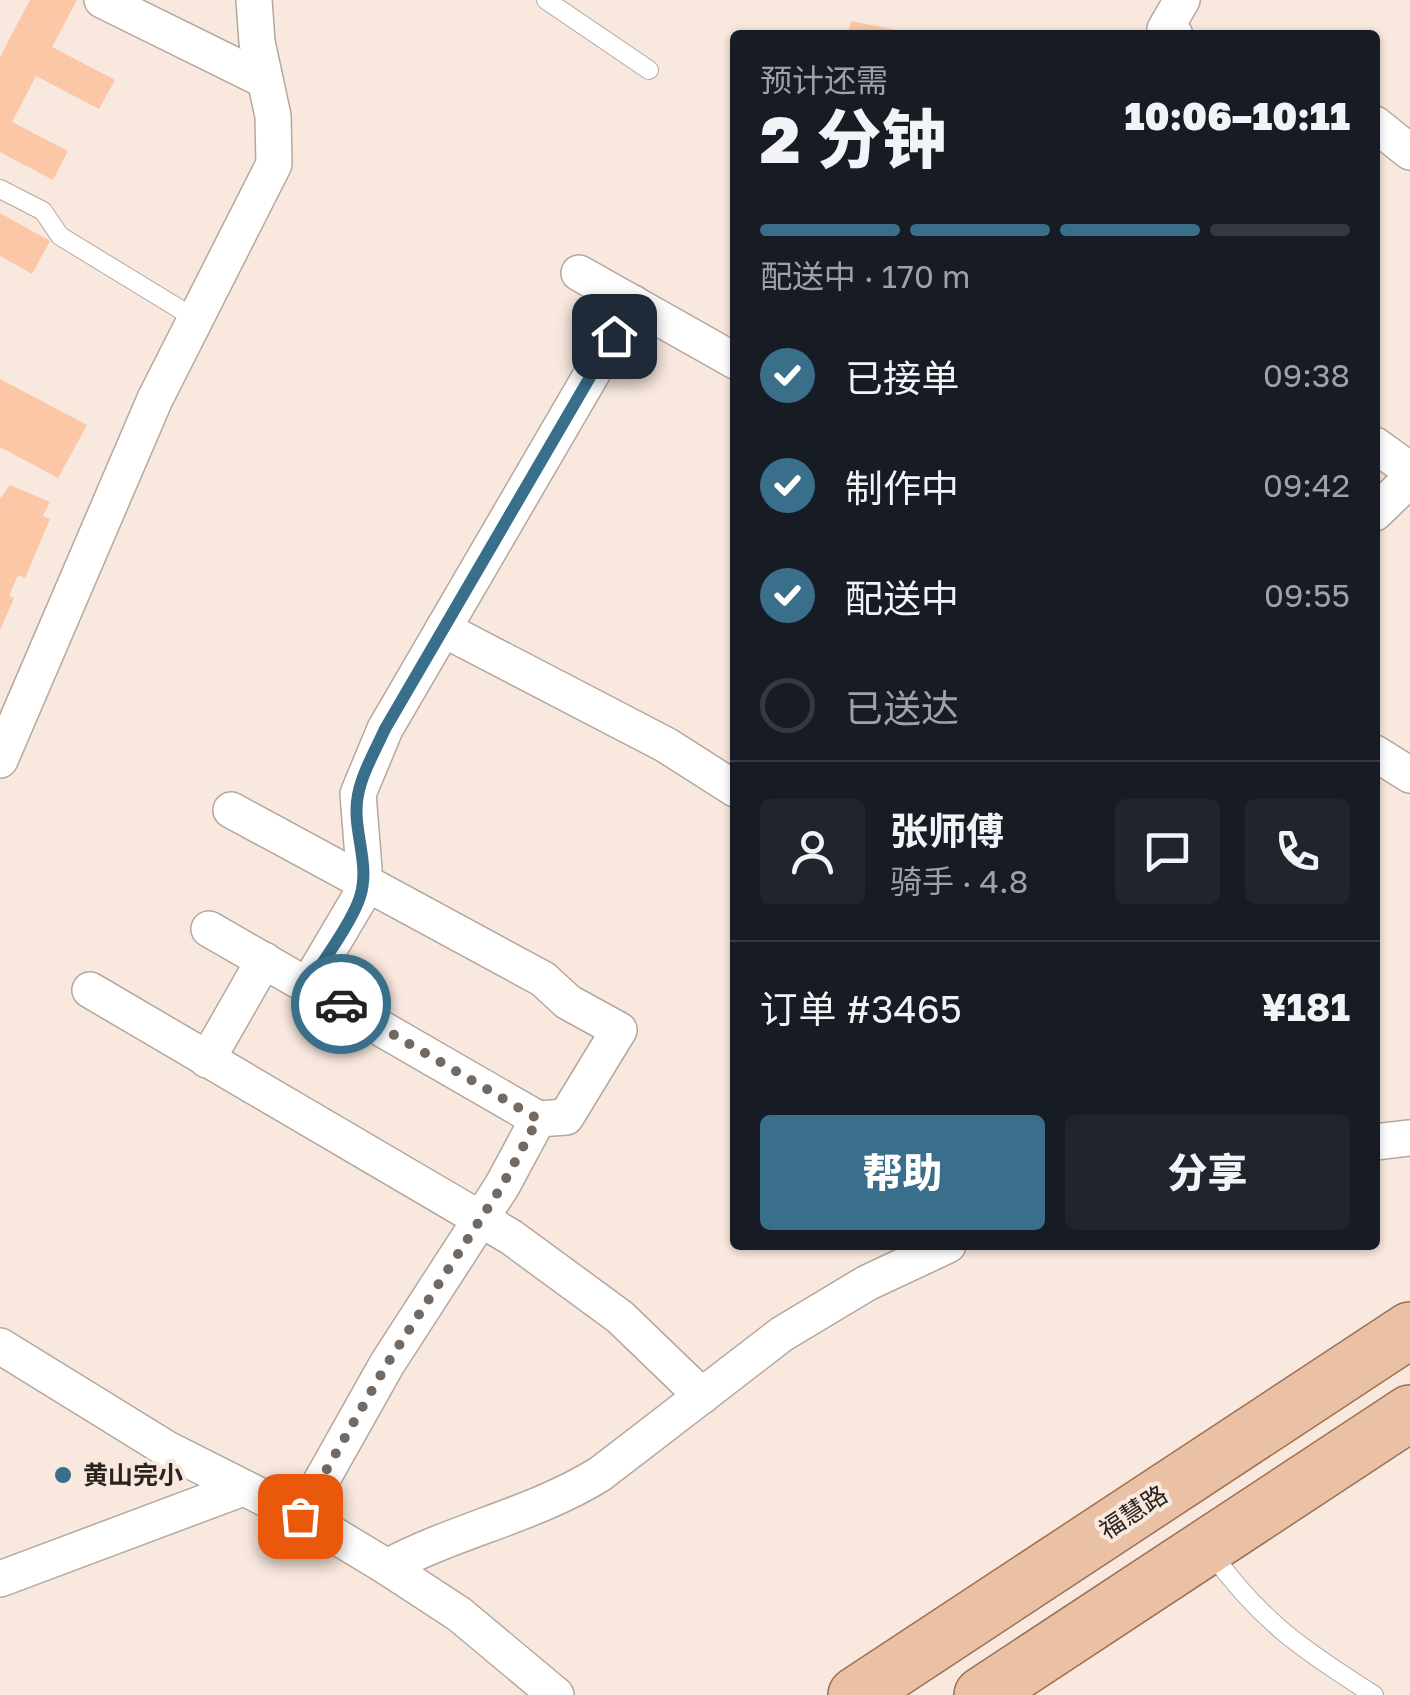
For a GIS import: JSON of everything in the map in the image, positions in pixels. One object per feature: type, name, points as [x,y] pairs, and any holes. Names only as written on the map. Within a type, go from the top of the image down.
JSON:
[{"type":"main road","name":"福慧路","points":[[856,1695],[1410,1330]]},
{"type":"main road","points":[[982,1695],[1410,1412]]},
{"type":"street","points":[[102,0],[264,80]]},
{"type":"street","points":[[0,760],[155,399],[274,164],[273,116],[264,80],[254,0]]},
{"type":"street","points":[[1167,30],[1182,0]]},
{"type":"street","points":[[1380,128],[1410,152]]},
{"type":"street","points":[[579,273],[730,357]]},
{"type":"street","points":[[308,985],[360,897],[358,794],[385,729],[632,303]]},
{"type":"street","points":[[1380,449],[1410,470]]},
{"type":"street","points":[[1380,508],[1410,479]]},
{"type":"street","points":[[443,629],[666,746],[730,785]]},
{"type":"street","points":[[1380,755],[1410,775]]},
{"type":"street","points":[[209,929],[538,1119],[566,1117],[619,1030],[568,1002],[542,978],[231,810]]},
{"type":"street","points":[[208,1060],[264,960]]},
{"type":"street","points":[[90,990],[480,1220],[567,1276],[620,1317],[702,1396]]},
{"type":"street","points":[[300,1516],[387,1364],[480,1220],[538,1119]]},
{"type":"street","points":[[1380,1141],[1410,1138]]},
{"type":"street","points":[[388,1567],[450,1536],[570,1492],[600,1474],[782,1334],[867,1283],[937,1250]]},
{"type":"street","points":[[0,1346],[167,1448],[300,1516],[388,1567],[458,1614],[556,1695]]},
{"type":"street","points":[[0,1579],[244,1488]]},
{"type":"lane","points":[[546,0],[649,70]]},
{"type":"lane","points":[[0,190],[43,212],[60,236],[196,319]]},
{"type":"lane","points":[[1206,1547],[1254,1608],[1297,1646],[1374,1695]]},
{"type":"building","points":[[30,0],[77,0],[52,47],[115,80],[99,109],[36,76],[12,122],[68,151],[53,180],[0,152],[0,57]]},
{"type":"building","points":[[851,21],[897,30],[849,30]]},
{"type":"building","points":[[0,213],[50,241],[32,274],[0,256]]},
{"type":"building","points":[[0,379],[87,425],[58,478],[0,447]]},
{"type":"building","points":[[10,485],[50,502],[43,516],[50,519],[25,578],[18,575],[9,596],[14,598],[0,630],[0,499]]},
{"type":"way so far","points":[[300,1516],[387,1364],[502,1186],[538,1119],[341,1004]]},
{"type":"place","name":"黄山完小","points":[[63,1475]]},
{"type":"route","points":[[341,1004],[308,985],[360,897],[364,869],[358,794],[371,762],[385,729],[614,336]]}]
